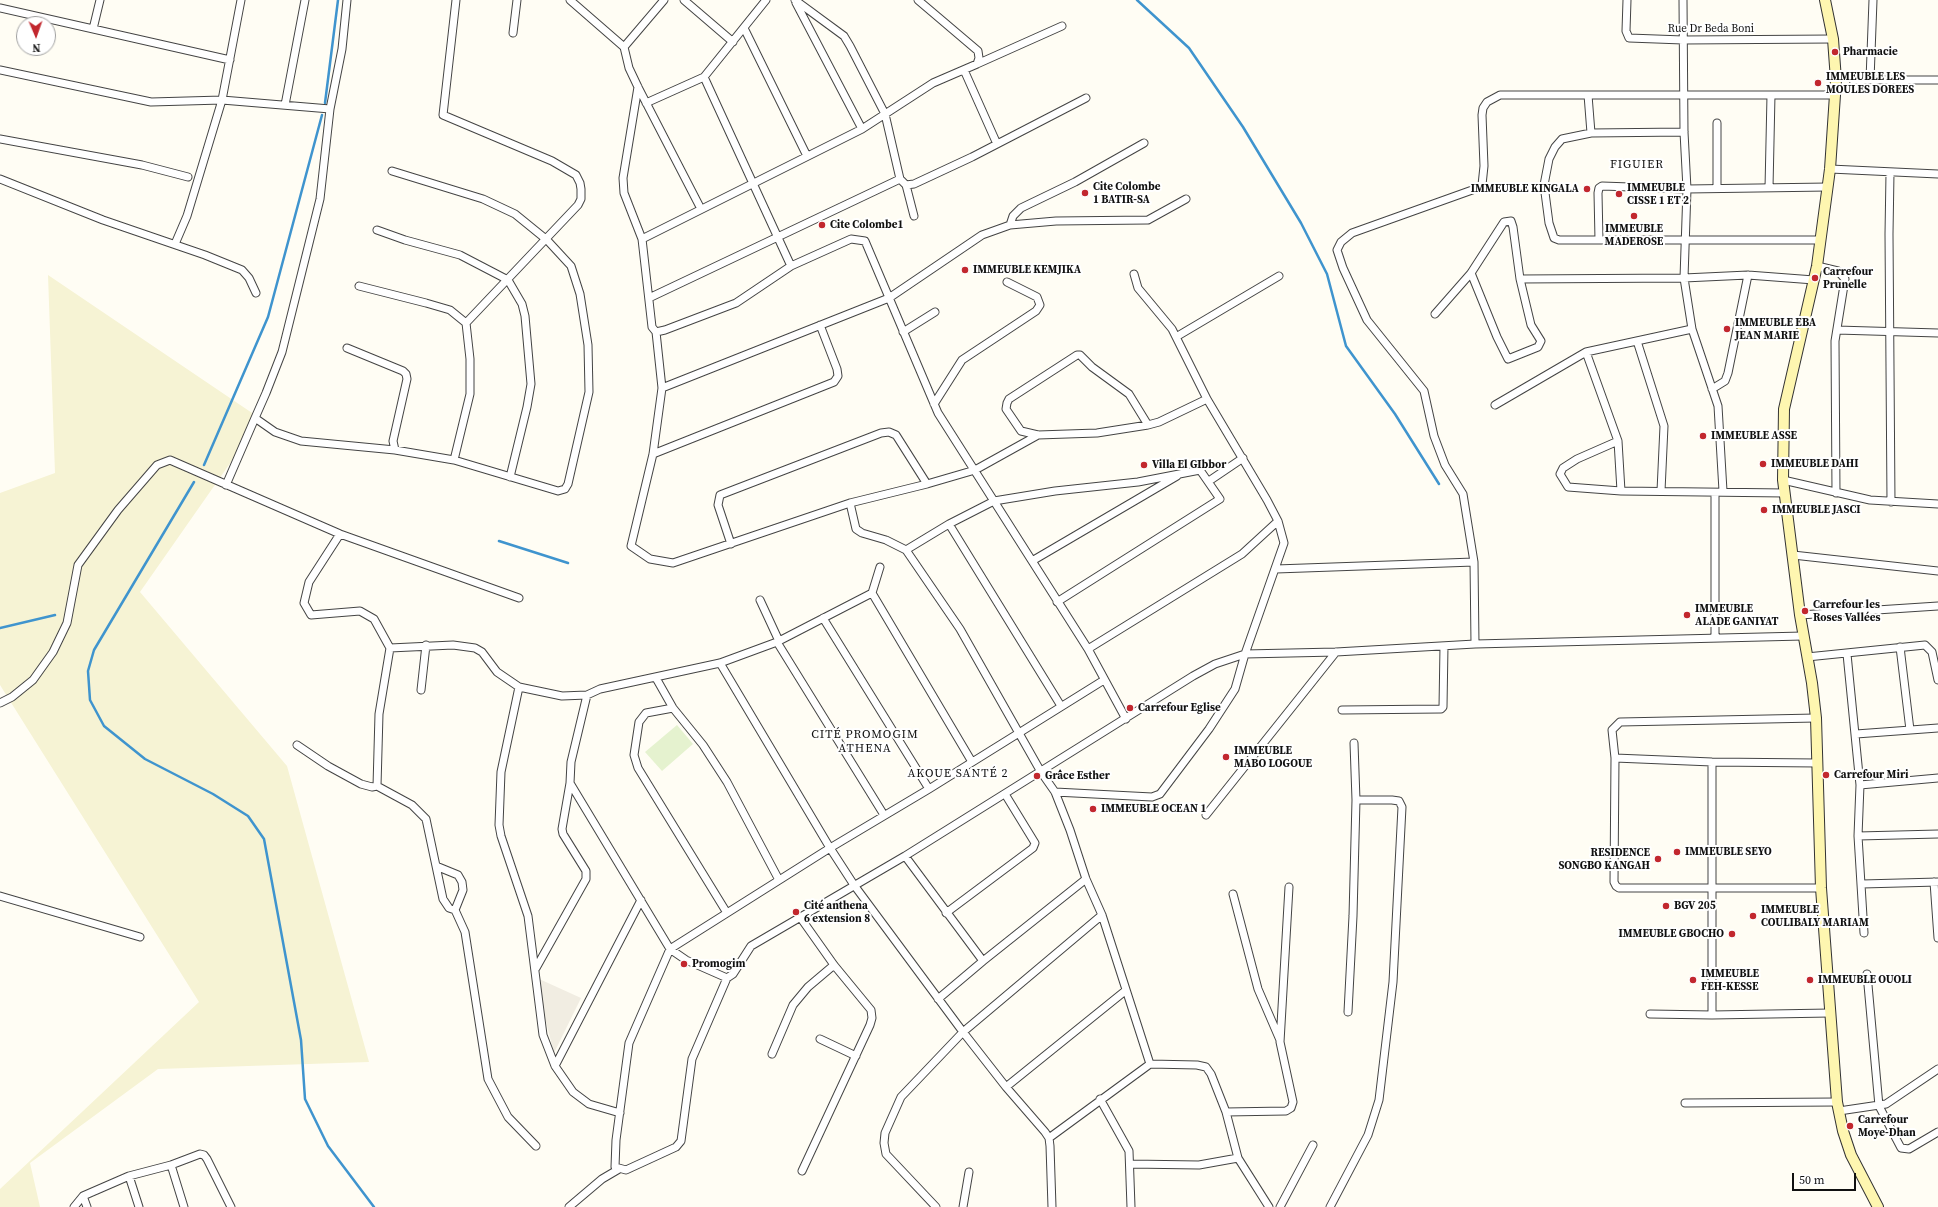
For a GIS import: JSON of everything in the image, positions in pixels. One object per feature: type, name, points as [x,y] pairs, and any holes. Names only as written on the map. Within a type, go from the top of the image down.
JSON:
[{"type":"street","points":[[93,29],[100,0]]},
{"type":"street","points":[[175,244],[187,216],[222,100],[241,0]]},
{"type":"street","points":[[285,105],[306,0]]},
{"type":"street","points":[[226,485],[266,394],[282,352],[304,266],[320,200],[330,109],[342,49],[347,0]]},
{"type":"street","points":[[456,0],[443,115],[552,161],[576,175],[581,189],[581,200],[578,205],[547,240],[466,323]]},
{"type":"street","points":[[512,33],[517,0]]},
{"type":"street","points":[[570,0],[624,47],[629,68],[638,87],[701,209]]},
{"type":"street","points":[[624,47],[664,0]]},
{"type":"street","points":[[684,0],[733,42]]},
{"type":"street","points":[[646,103],[704,77],[766,0]]},
{"type":"street","points":[[794,0],[844,36],[850,46],[884,114],[900,179],[906,185],[914,216]]},
{"type":"street","points":[[794,0],[801,10],[862,129]]},
{"type":"street","points":[[918,0],[978,50],[979,58],[977,64]]},
{"type":"street","name":"Rue Dr Beda Boni","points":[[1626,0],[1626,32],[1629,38],[1683,40],[1833,39]]},
{"type":"street","points":[[1683,0],[1684,132],[1687,189],[1684,240],[1684,278],[1692,328],[1718,406],[1723,491]]},
{"type":"street","points":[[1825,0],[1833,39],[1836,95],[1830,169],[1817,266],[1784,409],[1783,480],[1800,616],[1806,657],[1812,683],[1816,718],[1821,888],[1838,1107],[1843,1131],[1851,1156],[1878,1207]]},
{"type":"street","points":[[1870,80],[1873,0]]},
{"type":"street","points":[[0,8],[230,60]]},
{"type":"street","points":[[642,239],[862,129],[933,83],[1062,26]]},
{"type":"street","points":[[744,28],[807,156]]},
{"type":"street","points":[[0,70],[151,102],[222,100],[330,109]]},
{"type":"street","points":[[964,70],[997,144]]},
{"type":"street","points":[[704,77],[791,266]]},
{"type":"street","points":[[1853,80],[1938,80]]},
{"type":"street","points":[[638,87],[623,178],[624,193],[642,239],[652,327],[656,332],[662,388],[653,454],[631,546],[650,559],[673,564],[850,503],[927,484],[975,470],[1038,435]]},
{"type":"street","points":[[1475,644],[1474,562],[1463,494],[1445,465],[1434,436],[1424,391],[1367,320],[1348,279],[1337,250],[1341,242],[1352,233],[1475,189],[1482,185],[1484,166],[1483,108],[1487,102],[1500,95],[1836,95]]},
{"type":"street","points":[[1588,95],[1591,133]]},
{"type":"street","points":[[1769,188],[1771,95]]},
{"type":"street","points":[[906,185],[914,184],[997,144],[1086,98]]},
{"type":"street","points":[[1717,123],[1717,188]]},
{"type":"street","points":[[1684,132],[1591,133],[1562,139],[1555,147],[1549,159],[1544,185],[1549,223],[1554,238],[1559,240],[1820,240]]},
{"type":"street","points":[[0,139],[142,165],[188,177]]},
{"type":"street","points":[[1010,225],[1013,216],[1021,208],[1075,182],[1144,142]]},
{"type":"street","points":[[1830,169],[1890,173],[1938,174]]},
{"type":"street","points":[[255,418],[274,432],[301,441],[394,450],[454,460],[558,491],[565,489],[568,484],[589,392],[588,345],[575,276],[571,266],[547,240],[515,214],[483,198],[392,171]]},
{"type":"street","points":[[1890,173],[1891,502]]},
{"type":"street","points":[[0,179],[103,220],[175,244],[242,270],[249,278],[256,293]]},
{"type":"street","points":[[649,298],[900,179]]},
{"type":"street","points":[[1599,240],[1598,194],[1599,188],[1602,186],[1687,189],[1828,187]]},
{"type":"street","points":[[662,388],[888,298],[982,235],[1010,225],[1056,220],[1148,220],[1186,199]]},
{"type":"street","points":[[1435,314],[1471,273],[1504,222],[1508,220],[1511,221],[1513,227],[1520,279],[1531,325],[1540,341],[1538,347],[1508,359],[1496,337],[1471,273]]},
{"type":"street","points":[[377,230],[405,240],[460,255],[508,280],[522,304],[525,316],[531,384],[510,477]]},
{"type":"street","points":[[656,332],[665,330],[736,302],[791,266],[851,239],[865,241],[934,404],[1057,602],[1088,649],[1126,719]]},
{"type":"street","points":[[1817,266],[1838,271],[1845,280],[1835,341],[1836,493]]},
{"type":"street","points":[[1055,792],[1152,797],[1160,794],[1209,729],[1235,689],[1245,654],[1284,543],[1278,521],[1243,458],[1207,399],[1172,329],[1138,288],[1134,274]]},
{"type":"street","points":[[1712,389],[1725,381],[1728,374],[1748,275]]},
{"type":"street","points":[[1520,279],[1684,278],[1748,275],[1814,280]]},
{"type":"street","points":[[1176,337],[1279,276]]},
{"type":"street","points":[[934,404],[962,360],[1036,311],[1040,305],[1037,297],[1007,282]]},
{"type":"street","points":[[359,286],[426,302],[450,310],[466,323],[470,359],[470,394],[454,460]]},
{"type":"street","points":[[903,332],[935,312]]},
{"type":"street","points":[[653,454],[834,382],[838,376],[837,369],[820,325]]},
{"type":"street","points":[[1496,405],[1586,352],[1692,328]]},
{"type":"street","points":[[1837,330],[1938,333]]},
{"type":"street","points":[[1637,341],[1664,426],[1661,491]]},
{"type":"street","points":[[347,348],[403,371],[406,374],[407,379],[393,441],[394,450]]},
{"type":"street","points":[[1586,352],[1618,441],[1621,491]]},
{"type":"street","points":[[1148,425],[1129,394],[1092,367],[1080,355],[1009,399],[1006,409],[1021,431],[1038,435],[1098,433],[1148,425],[1159,422],[1207,399]]},
{"type":"street","points":[[731,544],[718,505],[720,495],[881,433],[890,432],[896,435],[927,484]]},
{"type":"street","points":[[1618,441],[1576,459],[1562,468],[1560,474],[1568,486],[1621,491],[1715,493],[1723,491],[1785,493]]},
{"type":"street","points":[[1209,481],[1243,458]]},
{"type":"street","points":[[0,703],[12,697],[33,680],[53,652],[66,623],[78,565],[118,510],[157,465],[170,460],[340,534],[519,598]]},
{"type":"street","points":[[906,550],[949,524],[994,501],[1055,491],[1138,482],[1200,470],[1220,499],[1057,602]]},
{"type":"street","points":[[1032,561],[1182,473]]},
{"type":"street","points":[[1783,480],[1870,500],[1938,504]]},
{"type":"street","points":[[1715,493],[1715,637]]},
{"type":"street","points":[[850,503],[856,530],[886,540],[906,550],[960,629],[1041,772],[1055,792],[1070,830],[1086,879],[1102,915],[1150,1064]]},
{"type":"street","points":[[1088,649],[1242,554],[1278,521]]},
{"type":"street","points":[[949,524],[1061,706]]},
{"type":"street","points":[[340,534],[309,582],[304,603],[312,615],[360,611],[374,619],[390,648],[380,714],[377,786]]},
{"type":"street","points":[[1793,555],[1938,571]]},
{"type":"street","points":[[1276,569],[1474,562]]},
{"type":"street","points":[[880,566],[872,594],[972,762]]},
{"type":"street","points":[[390,648],[453,645],[475,648],[482,652],[497,672],[519,687],[562,696],[587,695],[600,689],[720,663],[778,641],[872,594]]},
{"type":"street","points":[[760,600],[778,641],[884,816]]},
{"type":"street","points":[[1800,616],[1938,606]]},
{"type":"street","points":[[823,618],[929,789]]},
{"type":"street","points":[[1104,680],[929,789],[830,848],[670,950],[629,1043],[616,1140],[615,1167],[626,1170],[669,1151],[676,1147],[681,1141],[692,1059],[727,978],[733,974],[751,946],[905,856],[1193,676],[1215,664],[1245,654],[1336,652],[1475,644],[1803,636]]},
{"type":"street","points":[[1806,657],[1847,654],[1920,645],[1928,648],[1932,652],[1938,680]]},
{"type":"street","points":[[421,690],[426,646]]},
{"type":"street","points":[[1342,710],[1441,709],[1443,707],[1444,646]]},
{"type":"street","points":[[1900,647],[1910,730]]},
{"type":"street","points":[[1206,815],[1336,652]]},
{"type":"street","points":[[1847,654],[1860,785],[1858,836],[1864,933]]},
{"type":"street","points":[[720,663],[830,848],[854,885],[963,1032],[1006,1087],[1049,1138],[1052,1207]]},
{"type":"street","points":[[656,678],[673,708],[703,745],[727,782],[779,880]]},
{"type":"street","points":[[519,687],[501,772],[499,826],[501,836],[525,902],[536,968],[543,1035],[555,1066],[573,1092],[589,1104],[620,1113]]},
{"type":"street","points":[[536,968],[586,879],[586,871],[563,834],[562,829],[570,783],[571,762],[587,695]]},
{"type":"street","points":[[673,708],[646,713],[639,722],[634,754],[638,768],[727,913]]},
{"type":"street","points":[[1816,718],[1620,722],[1612,730],[1615,758],[1614,882],[1616,886],[1620,888],[1821,888]]},
{"type":"street","points":[[1856,734],[1938,728]]},
{"type":"street","points":[[1348,1012],[1353,916],[1356,800],[1354,743]]},
{"type":"street","points":[[297,745],[328,766],[361,784],[372,788],[377,786],[412,805],[426,819],[443,899],[449,908],[455,910]]},
{"type":"street","points":[[1615,758],[1712,762],[1818,763]]},
{"type":"street","points":[[1712,762],[1712,1015]]},
{"type":"street","points":[[1860,785],[1938,778]]},
{"type":"street","points":[[570,783],[670,950],[686,960],[727,978]]},
{"type":"street","points":[[946,913],[1033,848],[1035,843],[1005,794]]},
{"type":"street","points":[[1330,1207],[1368,1135],[1379,1100],[1393,982],[1402,806],[1399,802],[1392,800],[1356,800]]},
{"type":"street","points":[[1858,836],[1938,834]]},
{"type":"street","points":[[905,856],[983,961]]},
{"type":"street","points":[[436,866],[458,875],[462,882],[463,890],[455,910],[465,932],[488,1079],[508,1117],[536,1146]]},
{"type":"street","points":[[938,999],[1086,879]]},
{"type":"street","points":[[1862,884],[1936,882],[1938,938]]},
{"type":"street","points":[[1280,1042],[1289,887]]},
{"type":"street","points":[[1226,1112],[1286,1111],[1291,1108],[1293,1102],[1280,1042],[1258,989],[1233,894]]},
{"type":"street","points":[[0,896],[140,937]]},
{"type":"street","points":[[555,1066],[641,900]]},
{"type":"street","points":[[936,1207],[886,1154],[884,1144],[885,1133],[901,1097],[963,1032],[1102,915]]},
{"type":"street","points":[[800,917],[834,965],[871,1010],[872,1018],[856,1056],[802,1171]]},
{"type":"street","points":[[772,1054],[793,1006],[808,987],[834,965]]},
{"type":"street","points":[[1867,974],[1879,1106],[1902,1148],[1909,1149],[1938,1132]]},
{"type":"street","points":[[1006,1087],[1126,991]]},
{"type":"street","points":[[1650,1014],[1712,1015],[1830,1013]]},
{"type":"street","points":[[820,1039],[856,1056]]},
{"type":"street","points":[[1049,1138],[1100,1099],[1150,1064],[1197,1065],[1206,1067],[1211,1074],[1226,1112],[1238,1158],[1269,1207]]},
{"type":"street","points":[[1685,1103],[1838,1107],[1879,1106],[1886,1104],[1938,1069]]},
{"type":"street","points":[[1100,1099],[1126,1144],[1129,1152],[1131,1207]]},
{"type":"street","points":[[1280,1207],[1313,1145]]},
{"type":"street","points":[[74,1207],[83,1196],[129,1176],[171,1165],[200,1154],[204,1155],[208,1159],[231,1207]]},
{"type":"street","points":[[1130,1164],[1199,1165],[1238,1158]]},
{"type":"street","points":[[171,1165],[184,1207]]},
{"type":"street","points":[[569,1207],[602,1179],[619,1169]]},
{"type":"street","points":[[963,1207],[969,1172]]},
{"type":"street","points":[[129,1176],[139,1207]]},
{"type":"street","points":[[83,1196],[87,1207]]},
{"type":"shaded area","points":[[48,275],[261,419],[140,592],[287,766],[369,1062],[158,1069],[30,1163],[40,1207],[0,1207],[0,1189],[199,1002],[0,685],[0,493],[55,473]]},
{"type":"shaded area","points":[[537,978],[581,998],[554,1053],[543,1010]]},
{"type":"green space","points":[[677,725],[693,744],[662,771],[645,752]]},
{"type":"waterway","points":[[325,103],[338,0]]},
{"type":"waterway","points":[[1137,0],[1189,48],[1243,127],[1301,223],[1327,274],[1346,346],[1395,414],[1439,484]]},
{"type":"waterway","points":[[204,465],[268,317],[322,115]]},
{"type":"waterway","points":[[194,482],[94,650],[88,671],[90,700],[104,726],[145,759],[213,794],[248,816],[264,839],[301,1040],[305,1099],[328,1146],[374,1207]]},
{"type":"waterway","points":[[499,541],[568,563]]},
{"type":"waterway","points":[[0,628],[55,615]]},
{"type":"place","name":"Pharmacie","points":[[1835,52]]},
{"type":"place","name":"IMMEUBLE LES MOULES DOREES","points":[[1818,83]]},
{"type":"place","name":"IMMEUBLE KINGALA","points":[[1587,189]]},
{"type":"place","name":"Cite Colombe 1 BATIR-SA","points":[[1085,193]]},
{"type":"place","name":"IMMEUBLE CISSE 1 ET 2","points":[[1619,194]]},
{"type":"place","name":"IMMEUBLE MADEROSE","points":[[1634,216]]},
{"type":"place","name":"Cite Colombe1","points":[[822,225]]},
{"type":"place","name":"IMMEUBLE KEMJIKA","points":[[965,270]]},
{"type":"place","name":"Carrefour Prunelle","points":[[1815,278]]},
{"type":"place","name":"IMMEUBLE EBA JEAN MARIE","points":[[1727,329]]},
{"type":"place","name":"IMMEUBLE ASSE","points":[[1703,436]]},
{"type":"place","name":"IMMEUBLE DAHI","points":[[1763,464]]},
{"type":"place","name":"Villa El GIbbor","points":[[1144,465]]},
{"type":"place","name":"IMMEUBLE JASCI","points":[[1764,510]]},
{"type":"place","name":"Carrefour les Roses Vallées","points":[[1805,611]]},
{"type":"place","name":"IMMEUBLE ALADE GANIYAT","points":[[1687,615]]},
{"type":"place","name":"Carrefour Eglise","points":[[1130,708]]},
{"type":"place","name":"IMMEUBLE MABO LOGOUE","points":[[1226,757]]},
{"type":"place","name":"Carrefour Miri","points":[[1826,775]]},
{"type":"place","name":"Grâce Esther","points":[[1037,776]]},
{"type":"place","name":"IMMEUBLE OCEAN 1","points":[[1093,809]]},
{"type":"place","name":"IMMEUBLE SEYO","points":[[1677,852]]},
{"type":"place","name":"RESIDENCE SONGBO KANGAH","points":[[1658,859]]},
{"type":"place","name":"BGV 205","points":[[1666,906]]},
{"type":"place","name":"Cité anthena 6 extension 8","points":[[796,912]]},
{"type":"place","name":"IMMEUBLE COULIBALY MARIAM","points":[[1753,916]]},
{"type":"place","name":"IMMEUBLE GBOCHO","points":[[1732,934]]},
{"type":"place","name":"Promogim","points":[[684,964]]},
{"type":"place","name":"IMMEUBLE FEH-KESSE","points":[[1693,980]]},
{"type":"place","name":"IMMEUBLE OUOLI","points":[[1810,980]]},
{"type":"place","name":"Carrefour Moye-Dhan","points":[[1850,1126]]},
{"type":"district","name":"FIGUIER","points":[[1637,165]]},
{"type":"district","name":"CITÉ PROMOGIM ATHENA","points":[[865,742]]},
{"type":"district","name":"AKOUE SANTÉ 2","points":[[958,774]]}]
